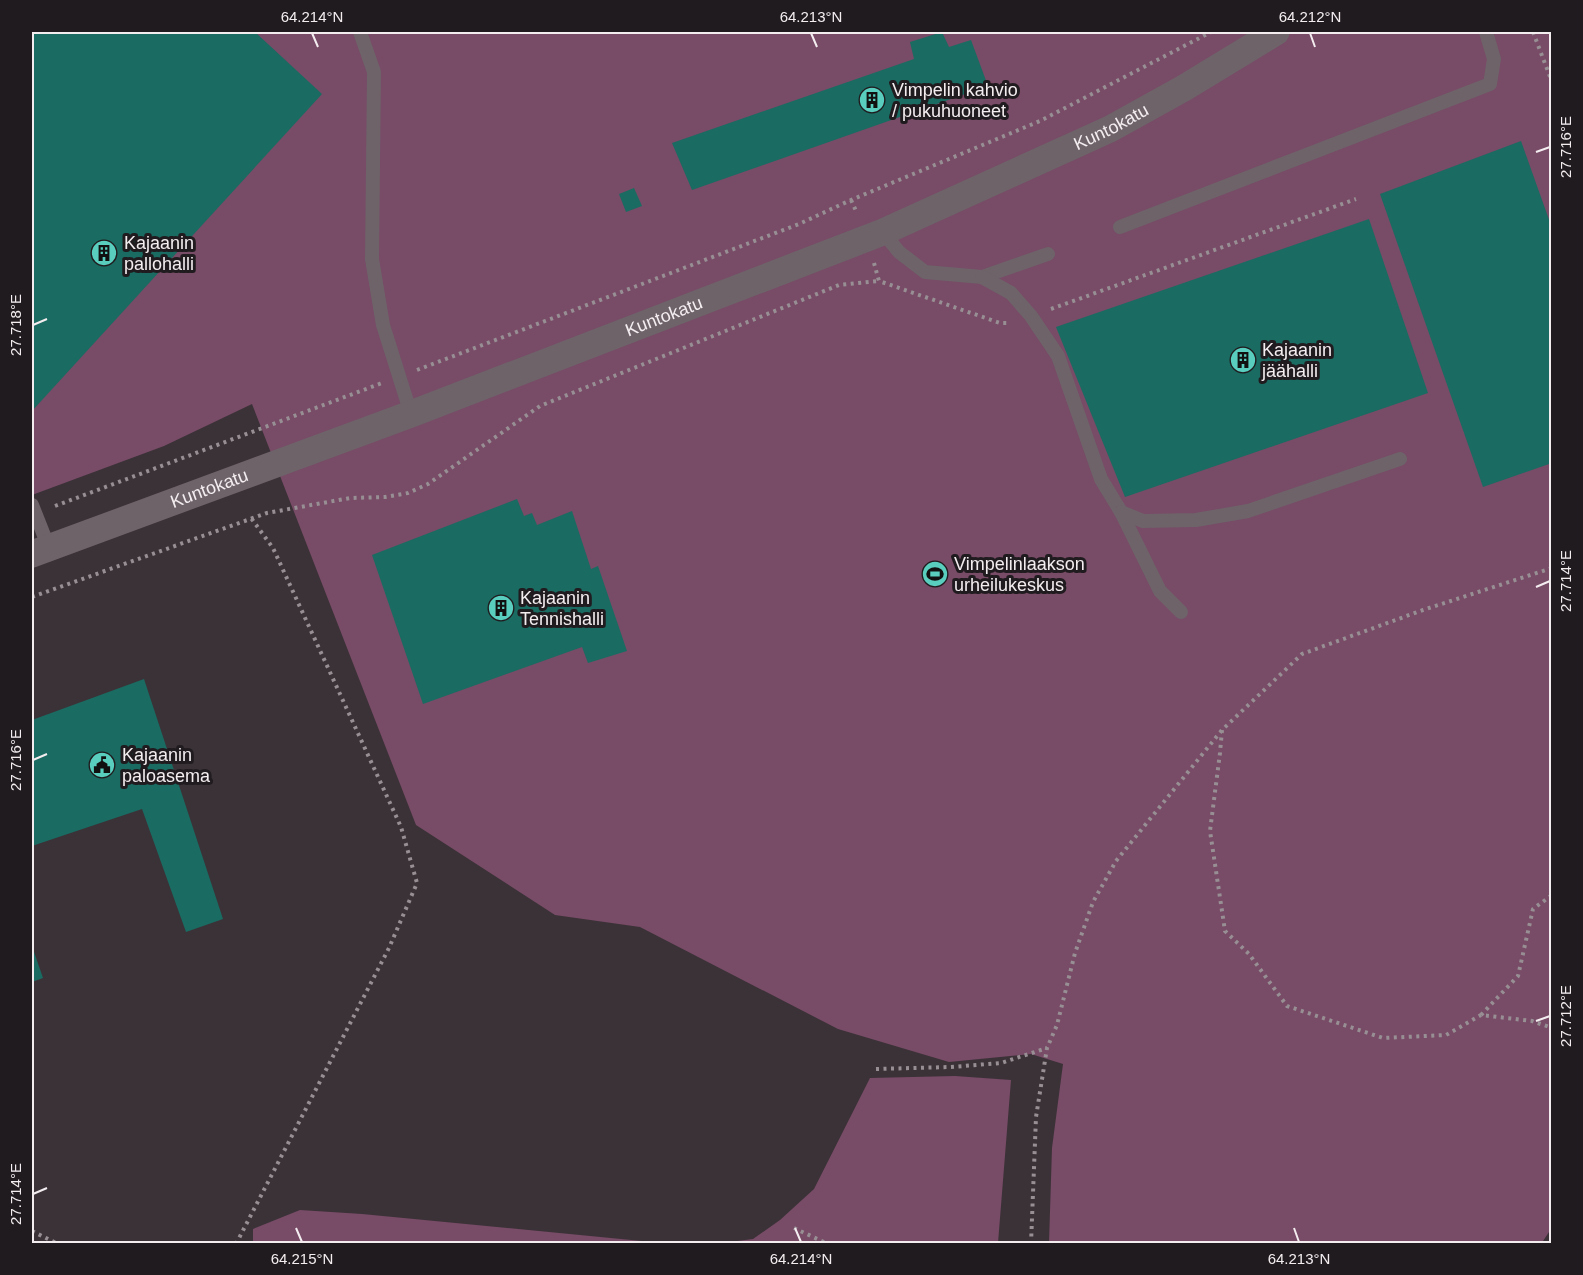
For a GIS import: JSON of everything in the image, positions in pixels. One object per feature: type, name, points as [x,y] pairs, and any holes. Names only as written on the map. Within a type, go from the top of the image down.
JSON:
[{"type":"street","name":"Kuntokatu","points":[[40,551],[411,414],[875,235],[1110,129],[1184,88],[1276,32]]},
{"type":"lane","points":[[360,32],[374,72],[372,260],[383,325],[411,414]]},
{"type":"lane","points":[[1120,227],[1490,84],[1494,59],[1486,32]]},
{"type":"lane","points":[[875,235],[925,272],[982,277],[1011,293],[1031,316],[1058,356],[1101,479],[1121,512],[1160,591],[1181,612]]},
{"type":"lane","points":[[982,277],[1048,254]]},
{"type":"lane","points":[[1121,512],[1143,521],[1196,520],[1248,511],[1400,459]]},
{"type":"lane","points":[[33,510],[40,551]]},
{"type":"path","points":[[33,510],[399,376],[799,224],[1040,121],[1211,32]]},
{"type":"path","points":[[1533,32],[1551,82]]},
{"type":"path","points":[[32,597],[267,513],[338,500],[408,493],[428,484],[540,406],[839,285],[879,281],[1000,323],[1013,323],[1356,199]]},
{"type":"path","points":[[851,200],[875,235],[879,281]]},
{"type":"path","points":[[236,1244],[389,948],[417,883],[401,827],[273,548],[251,518]]},
{"type":"path","points":[[1031,1244],[1036,1117],[1047,1048],[1057,1025],[1075,953],[1093,902],[1116,861],[1222,730],[1302,654],[1423,610],[1551,568]]},
{"type":"path","points":[[1222,730],[1210,831],[1225,931],[1249,954],[1287,1006],[1383,1038],[1446,1035],[1481,1015],[1518,976],[1533,909],[1551,895]]},
{"type":"path","points":[[1481,1015],[1532,1021],[1551,1029]]},
{"type":"path","points":[[876,1069],[1001,1063],[1047,1048]]},
{"type":"path","points":[[794,1228],[828,1244]]},
{"type":"path","points":[[32,1231],[58,1244]]},
{"type":"shaded area","name":"Vimpelinlaakson urheilukeskus","points":[[32,32],[1551,32],[1551,1229],[1541,1244],[1049,1243],[1052,1148],[1063,1064],[1031,1054],[949,1062],[838,1029],[640,927],[555,915],[416,825],[252,404],[164,446],[32,495]]},
{"type":"shaded area","points":[[955,1076],[1011,1080],[998,1243],[722,1243],[753,1239],[780,1220],[814,1189],[870,1078]]},
{"type":"shaded area","points":[[300,1210],[662,1243],[253,1243],[253,1229]]},
{"type":"building","name":"Kajaanin pallohalli","points":[[32,32],[255,32],[322,94],[32,411]]},
{"type":"building","name":"Vimpelin kahvio / pukuhuoneet","points":[[942,32],[949,47],[971,40],[988,86],[692,190],[672,143],[914,59],[910,42]]},
{"type":"building","points":[[1521,141],[1552,228],[1552,463],[1483,487],[1380,194]]},
{"type":"building","points":[[634,188],[642,206],[626,212],[619,194]]},
{"type":"building","name":"Kajaanin jäähalli","points":[[1369,219],[1428,393],[1125,497],[1056,327]]},
{"type":"building","name":"Kajaanin Tennishalli","points":[[517,499],[524,516],[532,513],[537,525],[572,511],[591,569],[598,566],[627,651],[588,663],[582,647],[423,704],[372,555]]},
{"type":"building","name":"Kajaanin paloasema","points":[[144,679],[223,919],[186,932],[142,809],[32,846],[32,720]]},
{"type":"building","points":[[32,946],[43,978],[32,982]]},
{"type":"place","name":"Vimpelin kahvio / pukuhuoneet","points":[[872,100]]},
{"type":"place","name":"Kajaanin pallohalli","points":[[104,253]]},
{"type":"place","name":"Kajaanin jäähalli","points":[[1243,360]]},
{"type":"place","name":"Vimpelinlaakson urheilukeskus","points":[[935,574]]},
{"type":"place","name":"Kajaanin Tennishalli","points":[[501,608]]},
{"type":"place","name":"Kajaanin paloasema","points":[[102,765]]}]
